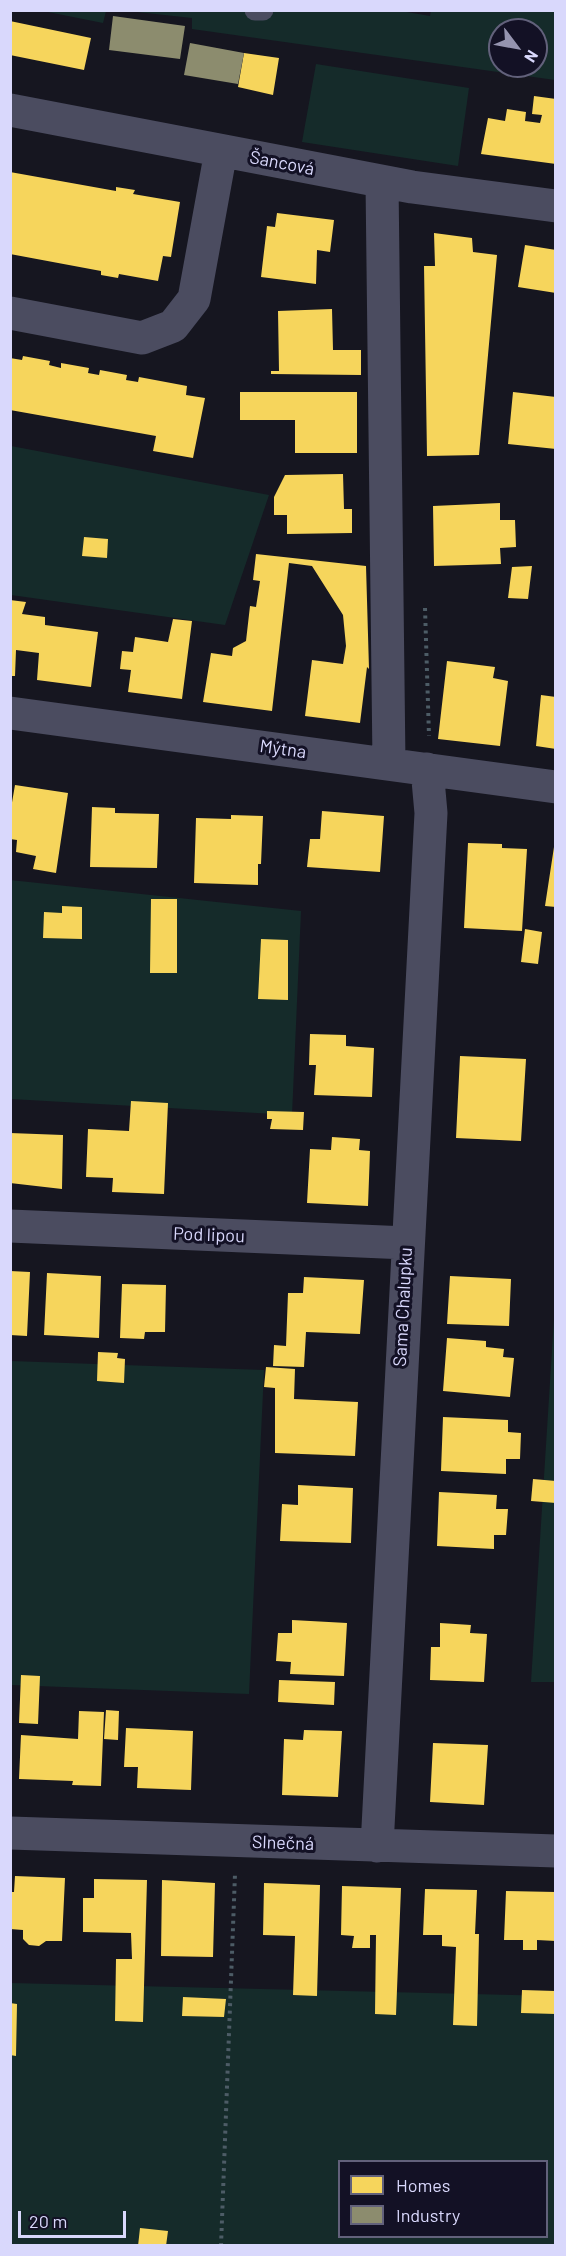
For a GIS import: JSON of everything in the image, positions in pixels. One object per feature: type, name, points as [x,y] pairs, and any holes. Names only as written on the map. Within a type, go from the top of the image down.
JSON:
[{"type":"street","name":"Šancová","points":[[10,110],[382,182],[555,206]]},
{"type":"street","points":[[10,313],[142,338],[173,326],[194,299],[221,151]]},
{"type":"street","points":[[382,182],[389,764]]},
{"type":"street","name":"Mýtna","points":[[10,713],[555,787]]},
{"type":"street","name":"Sama Chalupku","points":[[377,1846],[406,1243],[431,813],[427,769]]},
{"type":"street","name":"Pod lipou","points":[[10,1226],[406,1243]]},
{"type":"street","name":"Slnečná","points":[[10,1833],[555,1851]]},
{"type":"lane","points":[[255,10],[263,10]]},
{"type":"path","points":[[221,2246],[236,1862]]},
{"type":"green space","points":[[395,10],[430,16],[431,10],[555,11],[555,80],[541,78],[548,78],[548,18],[488,18],[488,71],[192,29],[192,18],[128,11]]},
{"type":"green space","points":[[43,11],[106,11],[103,23]]},
{"type":"green space","points":[[316,64],[469,88],[458,166],[302,142]]},
{"type":"green space","points":[[11,446],[269,495],[225,625],[11,595]]},
{"type":"green space","points":[[10,880],[301,911],[292,1115],[11,1099]]},
{"type":"green space","points":[[555,1303],[555,1682],[531,1682]]},
{"type":"green space","points":[[11,1361],[264,1370],[249,1694],[11,1685]]},
{"type":"green space","points":[[10,1983],[555,1996],[555,2245],[11,2245]]},
{"type":"building: Homes","points":[[10,21],[91,38],[84,70],[10,55]]},
{"type":"building: Homes","points":[[244,53],[279,58],[273,95],[238,87]]},
{"type":"building: Homes","points":[[534,96],[556,99],[556,164],[481,154],[488,118],[505,121],[507,109],[526,112],[525,121],[540,123],[542,115],[532,114]]},
{"type":"building: Homes","points":[[10,172],[116,191],[116,187],[135,190],[133,194],[180,202],[171,257],[163,256],[158,281],[119,274],[118,278],[101,275],[101,271],[10,254]]},
{"type":"building: Homes","points":[[277,213],[334,220],[330,252],[317,250],[316,284],[261,277],[267,226],[275,227]]},
{"type":"building: Homes","points":[[434,233],[472,238],[473,252],[497,255],[479,455],[427,456],[424,266],[435,266]]},
{"type":"building: Homes","points":[[525,245],[556,250],[556,293],[518,287]]},
{"type":"building: Homes","points":[[332,309],[333,350],[361,350],[361,375],[271,374],[271,371],[279,371],[278,311]]},
{"type":"building: Homes","points":[[23,356],[50,361],[49,365],[61,368],[61,363],[89,368],[88,373],[99,375],[100,370],[127,375],[126,380],[138,382],[139,377],[187,386],[186,395],[205,398],[193,458],[153,451],[156,436],[10,410],[10,358],[22,360]]},
{"type":"building: Homes","points":[[240,392],[357,392],[357,453],[295,453],[295,420],[240,420]]},
{"type":"building: Homes","points":[[513,392],[556,397],[556,449],[508,444]]},
{"type":"building: Homes","points":[[343,474],[344,509],[352,509],[352,533],[287,534],[287,515],[274,515],[274,497],[285,475]]},
{"type":"building: Homes","points":[[500,503],[500,520],[515,520],[516,547],[500,548],[501,564],[434,566],[433,506]]},
{"type":"building: Homes","points":[[84,537],[108,539],[107,558],[82,556]]},
{"type":"building: Homes","points":[[256,554],[366,566],[369,669],[367,667],[360,723],[305,716],[312,660],[343,664],[346,646],[343,615],[312,566],[289,563],[272,711],[203,702],[211,653],[232,656],[233,648],[246,641],[250,606],[256,607],[260,581],[253,580]]},
{"type":"building: Homes","points":[[532,566],[528,599],[508,598],[512,567]]},
{"type":"building: Homes","points":[[10,600],[26,602],[22,614],[45,617],[45,625],[98,632],[91,687],[37,680],[39,653],[16,650],[15,676],[10,676]]},
{"type":"building: Homes","points":[[173,619],[192,621],[182,699],[128,692],[131,670],[120,669],[122,651],[133,652],[135,637],[168,642]]},
{"type":"building: Homes","points":[[447,661],[495,667],[493,678],[508,681],[500,746],[438,739]]},
{"type":"building: Homes","points":[[541,695],[556,697],[556,749],[536,746]]},
{"type":"building: Homes","points":[[15,785],[68,793],[56,873],[33,869],[36,856],[16,852],[17,840],[10,839],[10,814]]},
{"type":"building: Homes","points":[[92,807],[115,808],[115,813],[159,814],[157,868],[90,867]]},
{"type":"building: Homes","points":[[322,811],[384,816],[380,872],[307,867],[310,839],[320,839]]},
{"type":"building: Homes","points":[[231,815],[263,816],[258,885],[194,883],[196,818],[231,819]]},
{"type":"building: Homes","points":[[468,843],[502,844],[502,848],[527,849],[522,931],[464,928]]},
{"type":"building: Homes","points":[[554,847],[556,847],[556,907],[545,906]]},
{"type":"building: Homes","points":[[151,899],[177,899],[177,973],[150,973]]},
{"type":"building: Homes","points":[[62,906],[82,907],[82,939],[43,938],[44,912],[62,913]]},
{"type":"building: Homes","points":[[525,929],[542,932],[538,964],[521,962]]},
{"type":"building: Homes","points":[[261,939],[288,940],[288,1000],[258,999]]},
{"type":"building: Homes","points":[[310,1034],[346,1035],[346,1046],[374,1048],[372,1097],[314,1095],[316,1065],[309,1065]]},
{"type":"building: Homes","points":[[460,1056],[526,1059],[521,1141],[456,1138]]},
{"type":"building: Homes","points":[[131,1101],[168,1103],[164,1194],[112,1192],[113,1178],[86,1177],[88,1129],[129,1131]]},
{"type":"building: Homes","points":[[267,1111],[304,1112],[303,1130],[270,1129],[272,1119],[267,1119]]},
{"type":"building: Homes","points":[[10,1133],[63,1135],[62,1189],[10,1183]]},
{"type":"building: Homes","points":[[332,1137],[360,1139],[359,1150],[370,1151],[368,1206],[307,1203],[310,1149],[331,1150]]},
{"type":"building: Homes","points":[[10,1271],[30,1272],[27,1336],[10,1335]]},
{"type":"building: Homes","points":[[47,1273],[101,1276],[99,1338],[44,1335]]},
{"type":"building: Homes","points":[[450,1276],[511,1279],[509,1326],[447,1324]]},
{"type":"building: Homes","points":[[304,1277],[364,1280],[360,1334],[306,1332],[304,1367],[273,1366],[274,1345],[286,1346],[288,1293],[303,1293]]},
{"type":"building: Homes","points":[[122,1284],[166,1285],[165,1332],[145,1332],[144,1339],[120,1338]]},
{"type":"building: Homes","points":[[447,1338],[486,1341],[486,1347],[504,1349],[503,1357],[514,1358],[510,1397],[443,1391]]},
{"type":"building: Homes","points":[[98,1352],[118,1353],[117,1358],[125,1359],[124,1383],[97,1381]]},
{"type":"building: Homes","points":[[266,1367],[295,1369],[294,1399],[358,1402],[355,1456],[275,1453],[275,1388],[264,1387]]},
{"type":"building: Homes","points":[[443,1417],[508,1420],[508,1432],[521,1433],[520,1459],[506,1459],[506,1474],[441,1471]]},
{"type":"building: Homes","points":[[533,1479],[556,1481],[556,1503],[531,1501]]},
{"type":"building: Homes","points":[[298,1485],[353,1488],[351,1543],[280,1541],[282,1504],[298,1505]]},
{"type":"building: Homes","points":[[439,1492],[497,1495],[496,1509],[508,1509],[506,1535],[494,1535],[494,1549],[437,1546]]},
{"type":"building: Homes","points":[[292,1620],[347,1623],[344,1676],[290,1674],[291,1662],[276,1661],[278,1633],[292,1633]]},
{"type":"building: Homes","points":[[440,1623],[471,1625],[470,1633],[487,1634],[484,1682],[430,1680],[431,1647],[440,1647]]},
{"type":"building: Homes","points":[[21,1675],[40,1676],[38,1724],[19,1723]]},
{"type":"building: Homes","points":[[279,1680],[335,1682],[334,1705],[278,1702]]},
{"type":"building: Homes","points":[[106,1710],[119,1711],[118,1740],[104,1739]]},
{"type":"building: Homes","points":[[79,1711],[104,1712],[101,1786],[72,1785],[73,1781],[19,1779],[21,1735],[78,1739]]},
{"type":"building: Homes","points":[[126,1728],[193,1731],[191,1790],[137,1788],[138,1767],[124,1767]]},
{"type":"building: Homes","points":[[304,1730],[342,1731],[338,1797],[282,1795],[284,1739],[303,1740]]},
{"type":"building: Homes","points":[[433,1743],[488,1745],[484,1805],[430,1802]]},
{"type":"building: Homes","points":[[15,1876],[65,1878],[62,1941],[46,1941],[39,1946],[29,1945],[23,1939],[23,1930],[10,1929],[10,1892],[14,1892]]},
{"type":"building: Homes","points":[[94,1879],[147,1880],[143,2022],[115,2021],[116,1959],[132,1959],[131,1933],[83,1932],[83,1898],[94,1898]]},
{"type":"building: Homes","points":[[162,1880],[215,1883],[213,1957],[161,1956]]},
{"type":"building: Homes","points":[[264,1883],[320,1885],[317,1996],[293,1995],[295,1936],[263,1935]]},
{"type":"building: Homes","points":[[342,1886],[401,1888],[396,2015],[375,2014],[376,1935],[370,1935],[370,1948],[352,1948],[354,1936],[341,1935]]},
{"type":"building: Homes","points":[[425,1889],[477,1890],[475,1934],[479,1934],[477,2026],[453,2025],[456,1947],[442,1946],[442,1935],[423,1935]]},
{"type":"building: Homes","points":[[506,1891],[556,1892],[556,1941],[537,1940],[537,1950],[523,1950],[523,1940],[504,1940]]},
{"type":"building: Homes","points":[[522,1990],[556,1991],[556,2014],[521,2013]]},
{"type":"building: Homes","points":[[183,1997],[226,1999],[224,2017],[182,2016]]},
{"type":"building: Homes","points":[[10,2003],[17,2004],[16,2056],[10,2055]]},
{"type":"building: Homes","points":[[140,2228],[168,2231],[166,2246],[138,2246]]},
{"type":"building: Industry","points":[[113,16],[185,26],[180,59],[109,50]]},
{"type":"building: Industry","points":[[190,43],[244,53],[238,84],[184,75]]}]
